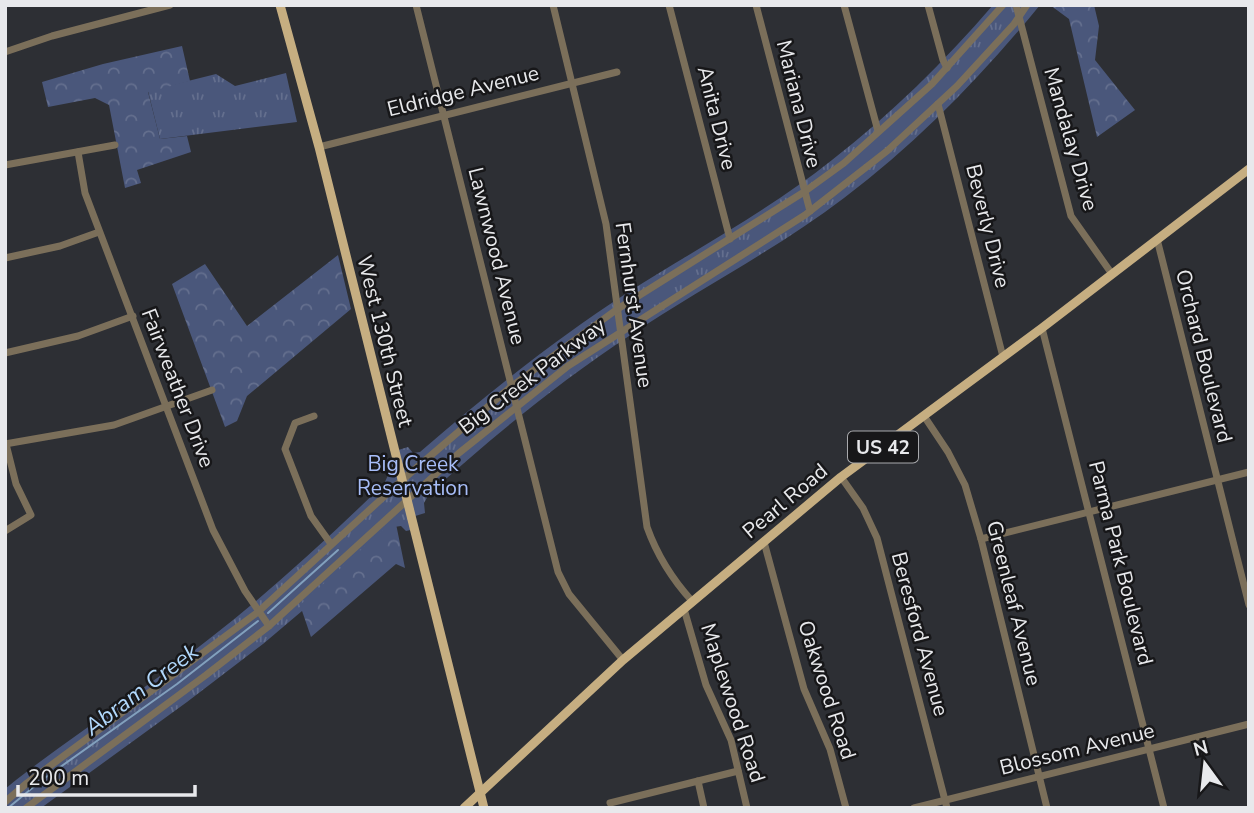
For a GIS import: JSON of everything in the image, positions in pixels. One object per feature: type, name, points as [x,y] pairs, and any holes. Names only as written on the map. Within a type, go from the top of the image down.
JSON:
[{"type":"main road","name":"West 130th Street","points":[[280,5],[319,147],[484,808]]},
{"type":"main road","name":"Pearl Road","points":[[464,808],[623,660],[841,477],[1042,328],[1249,169]]},
{"type":"street","points":[[5,52],[52,36],[170,5]]},
{"type":"street","name":"Lawnwood Avenue","points":[[416,5],[558,572],[569,594],[623,660]]},
{"type":"street","name":"Fernhurst Avenue","points":[[553,5],[606,224],[647,527],[654,549],[678,586],[692,601]]},
{"type":"street","name":"Anita Drive","points":[[669,5],[730,239]]},
{"type":"street","name":"Mariana Drive","points":[[756,5],[810,211]]},
{"type":"street","points":[[844,5],[878,131]]},
{"type":"street","points":[[928,5],[947,68]]},
{"type":"street","name":"Big Creek Parkway","points":[[5,803],[27,783],[258,612],[401,481],[512,386],[617,310],[804,192],[844,163],[926,90],[1003,5]]},
{"type":"street","name":"Mandalay Drive","points":[[1016,5],[1071,216],[1112,274]]},
{"type":"street","name":"Big Creek Parkway","points":[[26,808],[269,626],[516,405],[568,366],[739,259],[810,211],[887,151],[938,104],[1027,5]]},
{"type":"street","name":"Eldridge Avenue","points":[[319,147],[572,81],[617,72]]},
{"type":"street","name":"Beverly Drive","points":[[938,104],[1003,357]]},
{"type":"street","points":[[5,163],[115,145]]},
{"type":"street","name":"Fairweather Drive","points":[[78,152],[85,193],[99,232],[214,530],[228,562],[269,626]]},
{"type":"street","points":[[5,258],[60,246],[99,232]]},
{"type":"street","name":"Orchard Boulevard","points":[[1157,239],[1249,605]]},
{"type":"street","points":[[5,353],[78,336],[133,316]]},
{"type":"street","name":"Parma Park Boulevard","points":[[1042,328],[1164,808]]},
{"type":"street","points":[[5,531],[31,515],[16,484],[6,444],[114,425],[212,390]]},
{"type":"street","points":[[314,416],[296,423],[285,449],[311,516],[331,544]]},
{"type":"street","name":"Greenleaf Avenue","points":[[924,416],[965,485],[981,539],[1046,808]]},
{"type":"street","points":[[981,539],[1249,472]]},
{"type":"street","name":"Beresford Avenue","points":[[841,477],[863,508],[877,538],[946,804]]},
{"type":"street","name":"Oakwood Road","points":[[764,542],[804,690],[830,749],[846,808]]},
{"type":"street","name":"Maplewood Road","points":[[684,609],[706,685],[731,740],[747,808]]},
{"type":"street","name":"Blossom Avenue","points":[[914,808],[946,804],[1039,776],[1249,724]]},
{"type":"street","points":[[610,803],[738,771]]},
{"type":"street","points":[[698,781],[704,808]]},
{"type":"street","points":[[632,798],[634,808]]},
{"type":"green space","name":"Big Creek Reservation","points":[[993,5],[1040,5],[948,107],[871,177],[792,235],[656,318],[551,392],[501,431],[429,494],[424,503],[425,513],[412,517],[415,529],[406,531],[401,526],[394,527],[328,589],[263,644],[187,702],[41,808],[5,808],[5,789],[209,639],[320,544],[384,484],[389,473],[389,462],[397,459],[395,451],[408,447],[413,453],[420,452],[495,389],[573,330],[808,179],[896,106]]},
{"type":"green space","points":[[1050,5],[1094,5],[1099,26],[1095,60],[1135,110],[1097,137],[1069,19]]},
{"type":"green space","points":[[182,46],[190,81],[148,92],[160,139],[187,136],[191,152],[137,170],[141,183],[125,188],[109,105],[95,98],[48,107],[42,82],[103,64]]},
{"type":"green space","points":[[286,73],[297,122],[160,139],[148,91],[216,74],[235,86]]},
{"type":"green space","points":[[338,255],[351,309],[247,396],[237,421],[225,427],[172,284],[205,264],[247,326]]},
{"type":"green space","points":[[395,519],[405,568],[396,564],[311,637],[300,605]]},
{"type":"waterway","name":"Abram Creek","points":[[268,613],[338,550]]},
{"type":"waterway","name":"Abram Creek","points":[[8,808],[258,621]]}]
